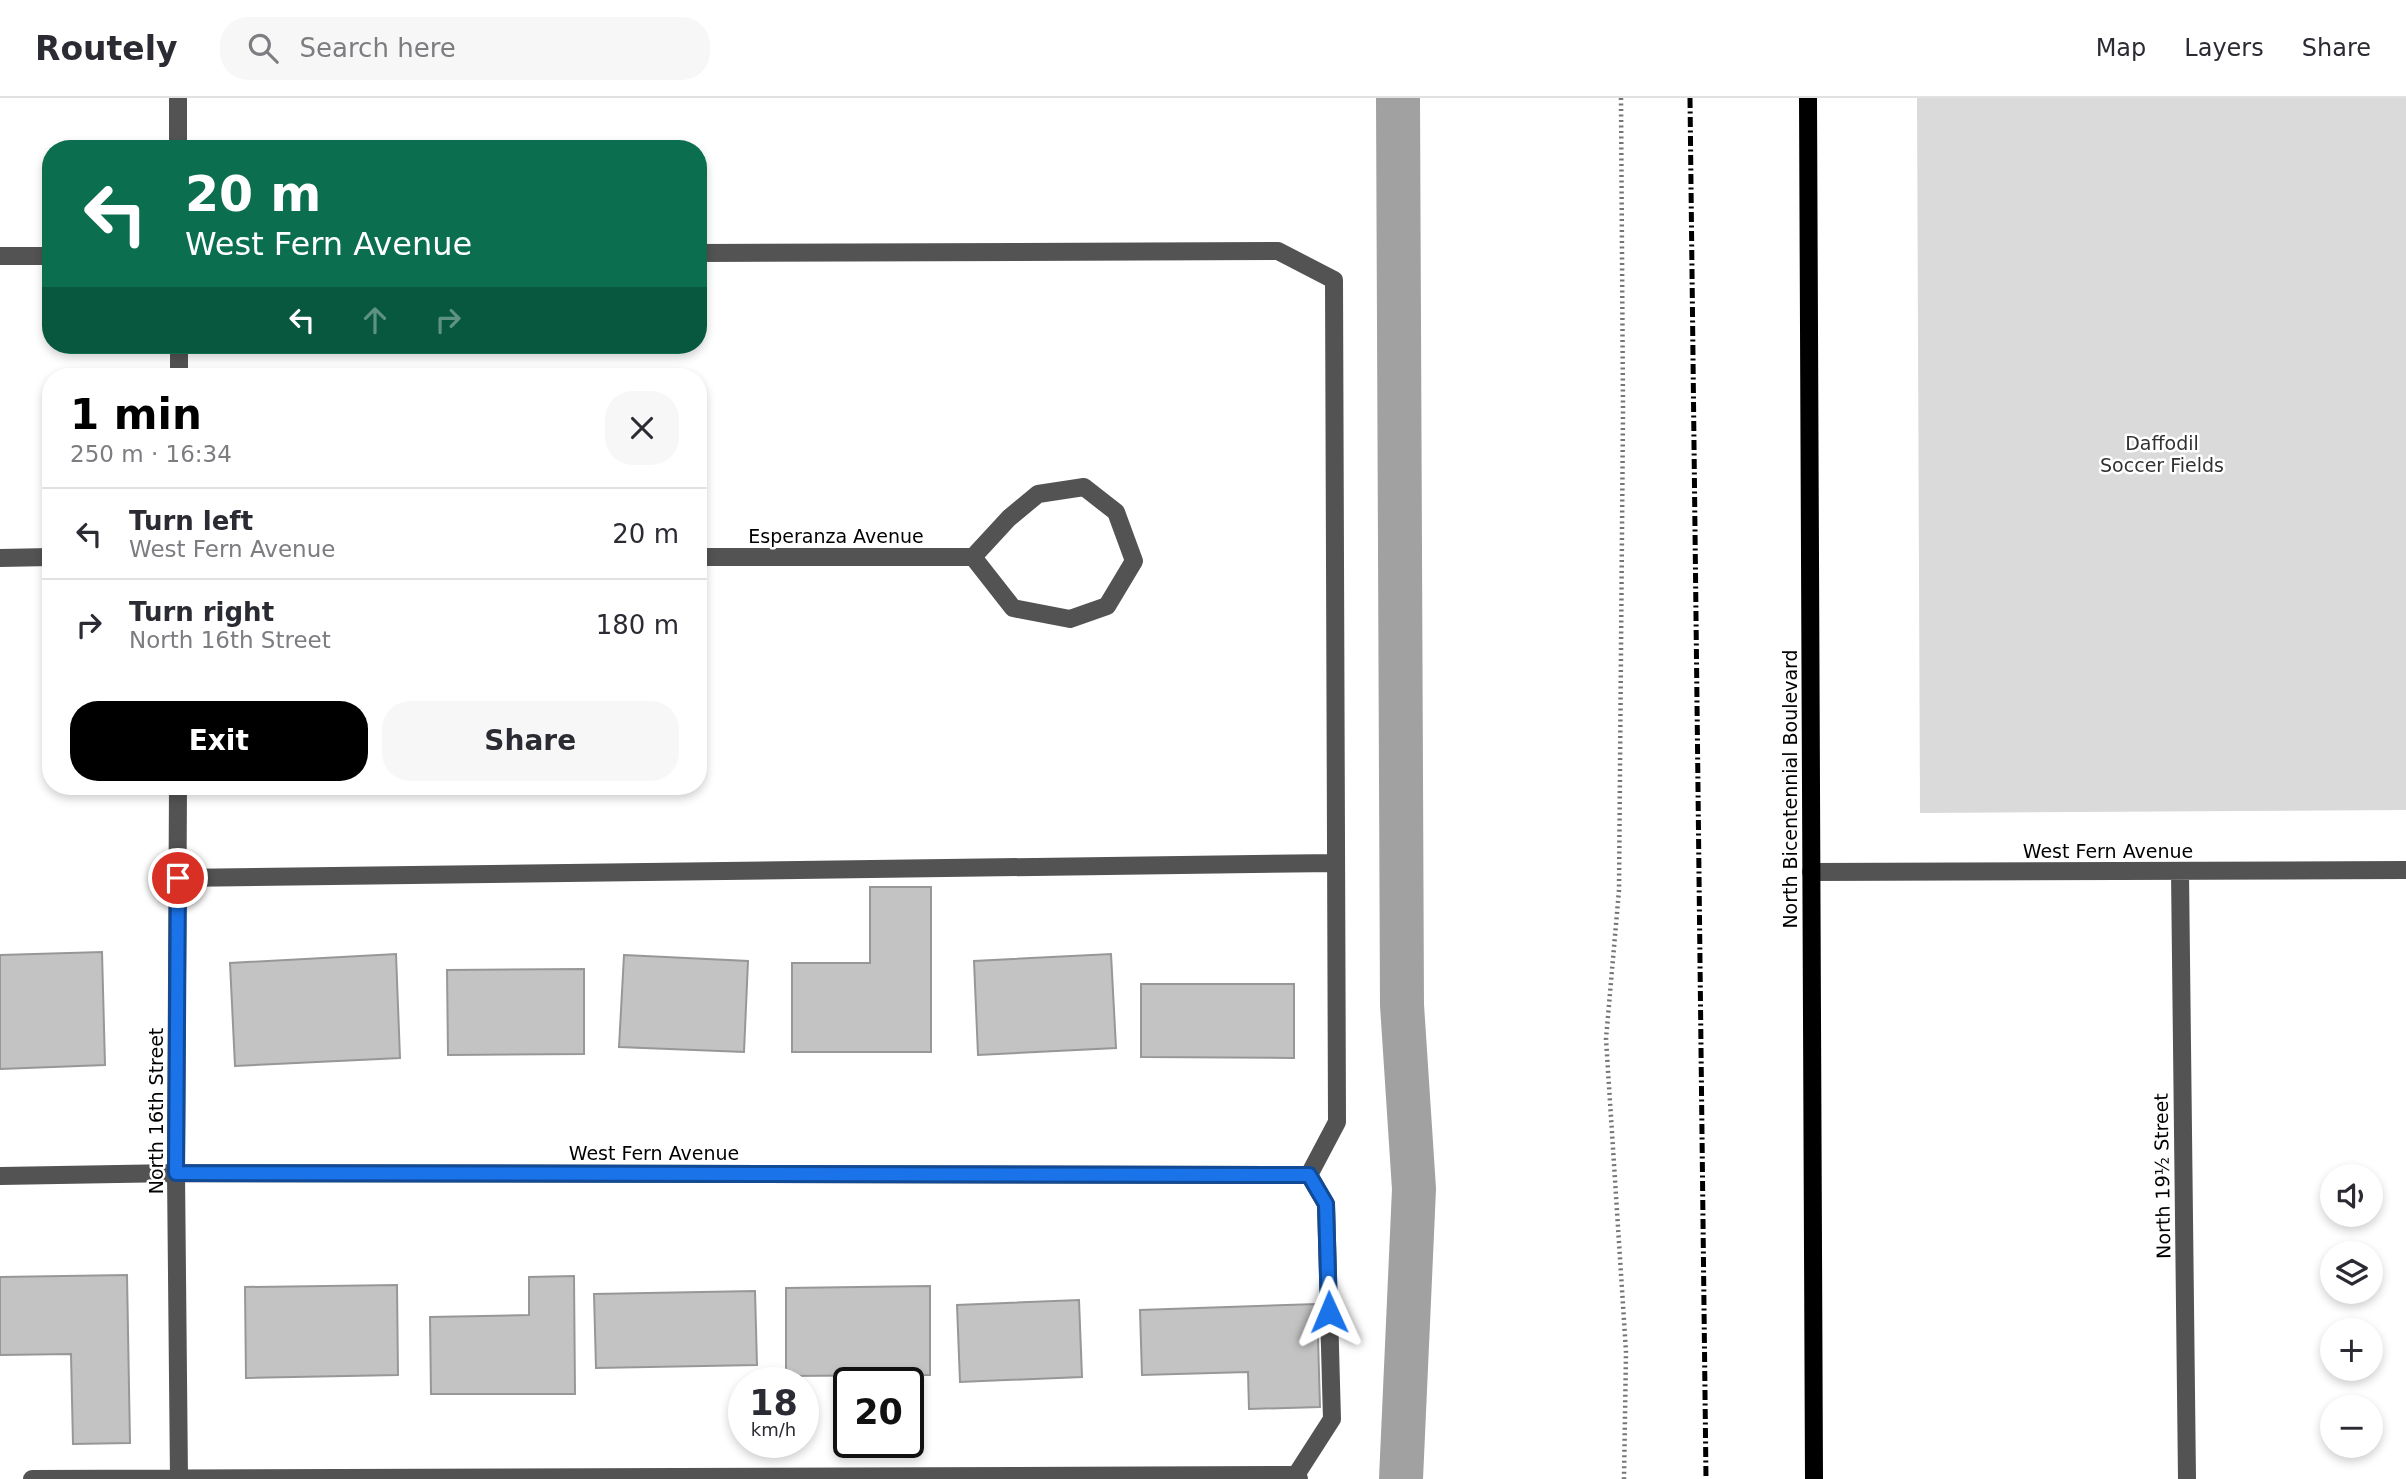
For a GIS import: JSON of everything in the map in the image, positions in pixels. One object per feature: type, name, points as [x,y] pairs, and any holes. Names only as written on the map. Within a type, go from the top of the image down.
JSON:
[{"type":"main road","name":"North Bicentennial Boulevard","points":[[1808,98],[1814,1479]]},
{"type":"street","points":[[178,98],[178,140]]},
{"type":"street","points":[[32,1479],[1298,1477],[1332,1419],[1326,1204],[1309,1175],[1337,1122],[1334,280],[1278,251],[707,253]]},
{"type":"street","points":[[0,256],[42,256]]},
{"type":"street","points":[[1084,487],[1116,512],[1134,561],[1107,606],[1070,619],[1013,608],[973,557],[1009,518],[1038,494],[1084,487]]},
{"type":"street","points":[[0,558],[42,557]]},
{"type":"street","name":"Esperanza Avenue","points":[[707,557],[973,557]]},
{"type":"street","name":"North 16th Street","points":[[178,795],[176,1173],[179,1479]]},
{"type":"street","points":[[178,878],[1336,863]]},
{"type":"street","name":"West Fern Avenue","points":[[1811,872],[2406,870]]},
{"type":"street","name":"North 19½ Street","points":[[2180,872],[2187,1479]]},
{"type":"street","name":"West Fern Avenue","points":[[0,1176],[176,1173],[1309,1175]]},
{"type":"path","points":[[1621,98],[1623,425],[1619,890],[1606,1039],[1626,1352],[1624,1479]]},
{"type":"green space","name":"Daffodil Soccer Fields","points":[[1917,98],[2406,98],[2406,810],[1920,813]]},
{"type":"building","points":[[870,887],[931,887],[931,1052],[792,1052],[792,963],[870,963]]},
{"type":"building","points":[[102,952],[105,1065],[0,1069],[0,955]]},
{"type":"building","points":[[396,954],[400,1058],[235,1066],[230,963]]},
{"type":"building","points":[[1111,954],[1116,1048],[978,1055],[974,961]]},
{"type":"building","points":[[624,955],[748,961],[744,1052],[619,1047]]},
{"type":"building","points":[[584,969],[584,1054],[448,1055],[447,970]]},
{"type":"building","points":[[1141,984],[1294,984],[1294,1058],[1141,1057]]},
{"type":"building","points":[[127,1275],[130,1443],[73,1444],[71,1354],[0,1355],[0,1277]]},
{"type":"building","points":[[574,1276],[575,1394],[431,1394],[430,1317],[529,1315],[529,1277]]},
{"type":"building","points":[[397,1285],[398,1375],[246,1378],[245,1287]]},
{"type":"building","points":[[930,1286],[930,1375],[924,1375],[924,1367],[833,1367],[833,1376],[819,1376],[819,1367],[786,1367],[786,1288]]},
{"type":"building","points":[[755,1291],[757,1365],[596,1368],[594,1294]]},
{"type":"building","points":[[1079,1300],[1082,1377],[960,1382],[957,1305]]},
{"type":"building","points":[[1317,1304],[1320,1407],[1249,1409],[1248,1372],[1142,1375],[1140,1310]]},
{"type":"waterway","points":[[1398,98],[1402,1005],[1414,1189],[1401,1479]]},
{"type":"railway","points":[[1690,98],[1706,1479]]},
{"type":"route","points":[[178,878],[176,1173],[1309,1175],[1326,1204],[1329,1312]]}]
